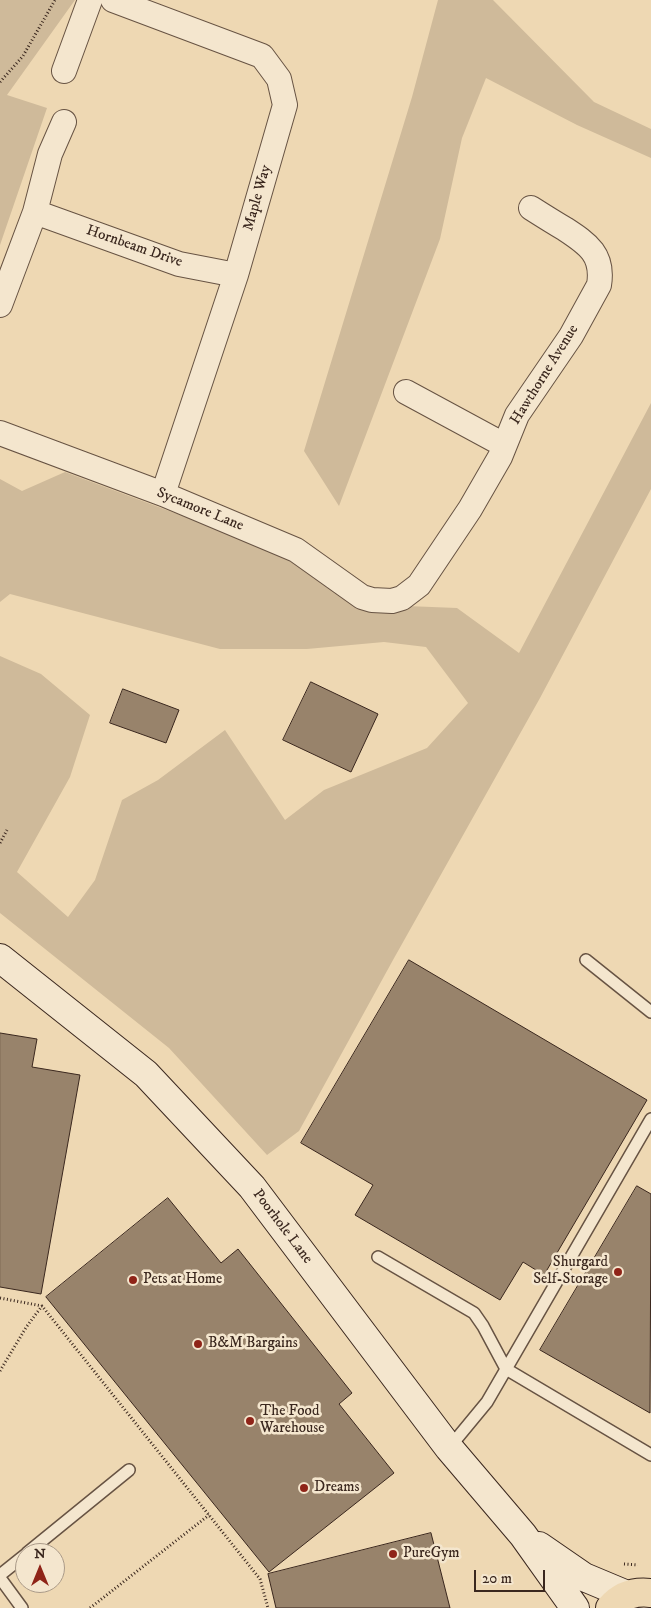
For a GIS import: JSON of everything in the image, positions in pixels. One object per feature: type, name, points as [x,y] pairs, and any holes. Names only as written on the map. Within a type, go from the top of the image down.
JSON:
[{"type":"street","points":[[64,72],[90,0]]},
{"type":"street","name":"Maple Way","points":[[113,0],[262,56],[279,78],[285,104],[236,276],[163,494]]},
{"type":"street","points":[[0,305],[35,212],[50,154],[64,122]]},
{"type":"street","name":"Hawthorne Avenue","points":[[392,601],[402,598],[419,586],[470,509],[500,457],[517,414],[571,336],[599,285],[600,276],[597,257],[587,244],[530,208]]},
{"type":"street","name":"Hornbeam Drive","points":[[35,212],[179,264],[236,276]]},
{"type":"street","points":[[406,392],[504,445]]},
{"type":"street","name":"Sycamore Lane","points":[[0,433],[163,494],[296,550],[362,596],[372,600],[392,601]]},
{"type":"street","name":"Poorhole Lane","points":[[0,958],[146,1074],[252,1187],[449,1448],[523,1535],[575,1608]]},
{"type":"street","name":"Poorhole Lane","points":[[523,1535],[584,1577],[629,1599]]},
{"type":"lane","points":[[586,960],[651,1012]]},
{"type":"lane","points":[[449,1448],[487,1402],[651,1119]]},
{"type":"lane","points":[[378,1257],[474,1313],[506,1369],[651,1455]]},
{"type":"lane","points":[[39,1543],[129,1470]]},
{"type":"lane","points":[[15,1564],[0,1577],[22,1608]]},
{"type":"path","points":[[0,82],[23,56],[55,0]]},
{"type":"path","points":[[0,843],[7,830]]},
{"type":"path","points":[[0,1298],[42,1306],[260,1579],[268,1608]]},
{"type":"path","points":[[0,1371],[27,1326],[42,1306]]},
{"type":"path","points":[[90,1608],[209,1515]]},
{"type":"shaded area","points":[[0,0],[75,0],[7,95],[47,108],[0,245]]},
{"type":"shaded area","points":[[438,0],[493,0],[594,102],[651,129],[651,158],[577,125],[486,78],[462,138],[440,239],[339,506],[304,451],[412,97]]},
{"type":"shaded area","points":[[651,403],[651,489],[540,698],[299,1131],[267,1155],[169,1048],[0,913],[0,656],[41,674],[90,715],[70,777],[17,872],[68,917],[95,880],[122,800],[158,780],[225,730],[285,820],[324,790],[427,748],[468,703],[426,647],[384,642],[307,649],[220,649],[10,594],[0,602],[0,479],[22,491],[65,472],[271,549],[356,604],[457,608],[519,653]]},
{"type":"building","points":[[311,682],[378,714],[351,772],[283,740]]},
{"type":"building","points":[[123,689],[179,710],[166,743],[110,723]]},
{"type":"building","points":[[409,960],[647,1100],[544,1275],[523,1262],[500,1300],[355,1215],[373,1185],[301,1143]]},
{"type":"building","points":[[0,1033],[37,1039],[32,1067],[80,1075],[41,1294],[0,1287]]},
{"type":"building","name":"Shurgard Self-Storage","points":[[637,1186],[651,1194],[650,1413],[540,1350]]},
{"type":"building","points":[[168,1198],[221,1263],[238,1249],[352,1393],[339,1404],[394,1473],[269,1572],[46,1297]]},
{"type":"building","name":"PureGym","points":[[431,1533],[450,1608],[276,1608],[268,1574]]},
{"type":"place","name":"Shurgard Self-Storage","points":[[618,1272]]},
{"type":"place","name":"Pets at Home","points":[[133,1280]]},
{"type":"place","name":"B&M Bargains","points":[[198,1344]]},
{"type":"place","name":"The Food Warehouse","points":[[250,1421]]},
{"type":"place","name":"Dreams","points":[[304,1488]]},
{"type":"place","name":"PureGym","points":[[393,1554]]}]
